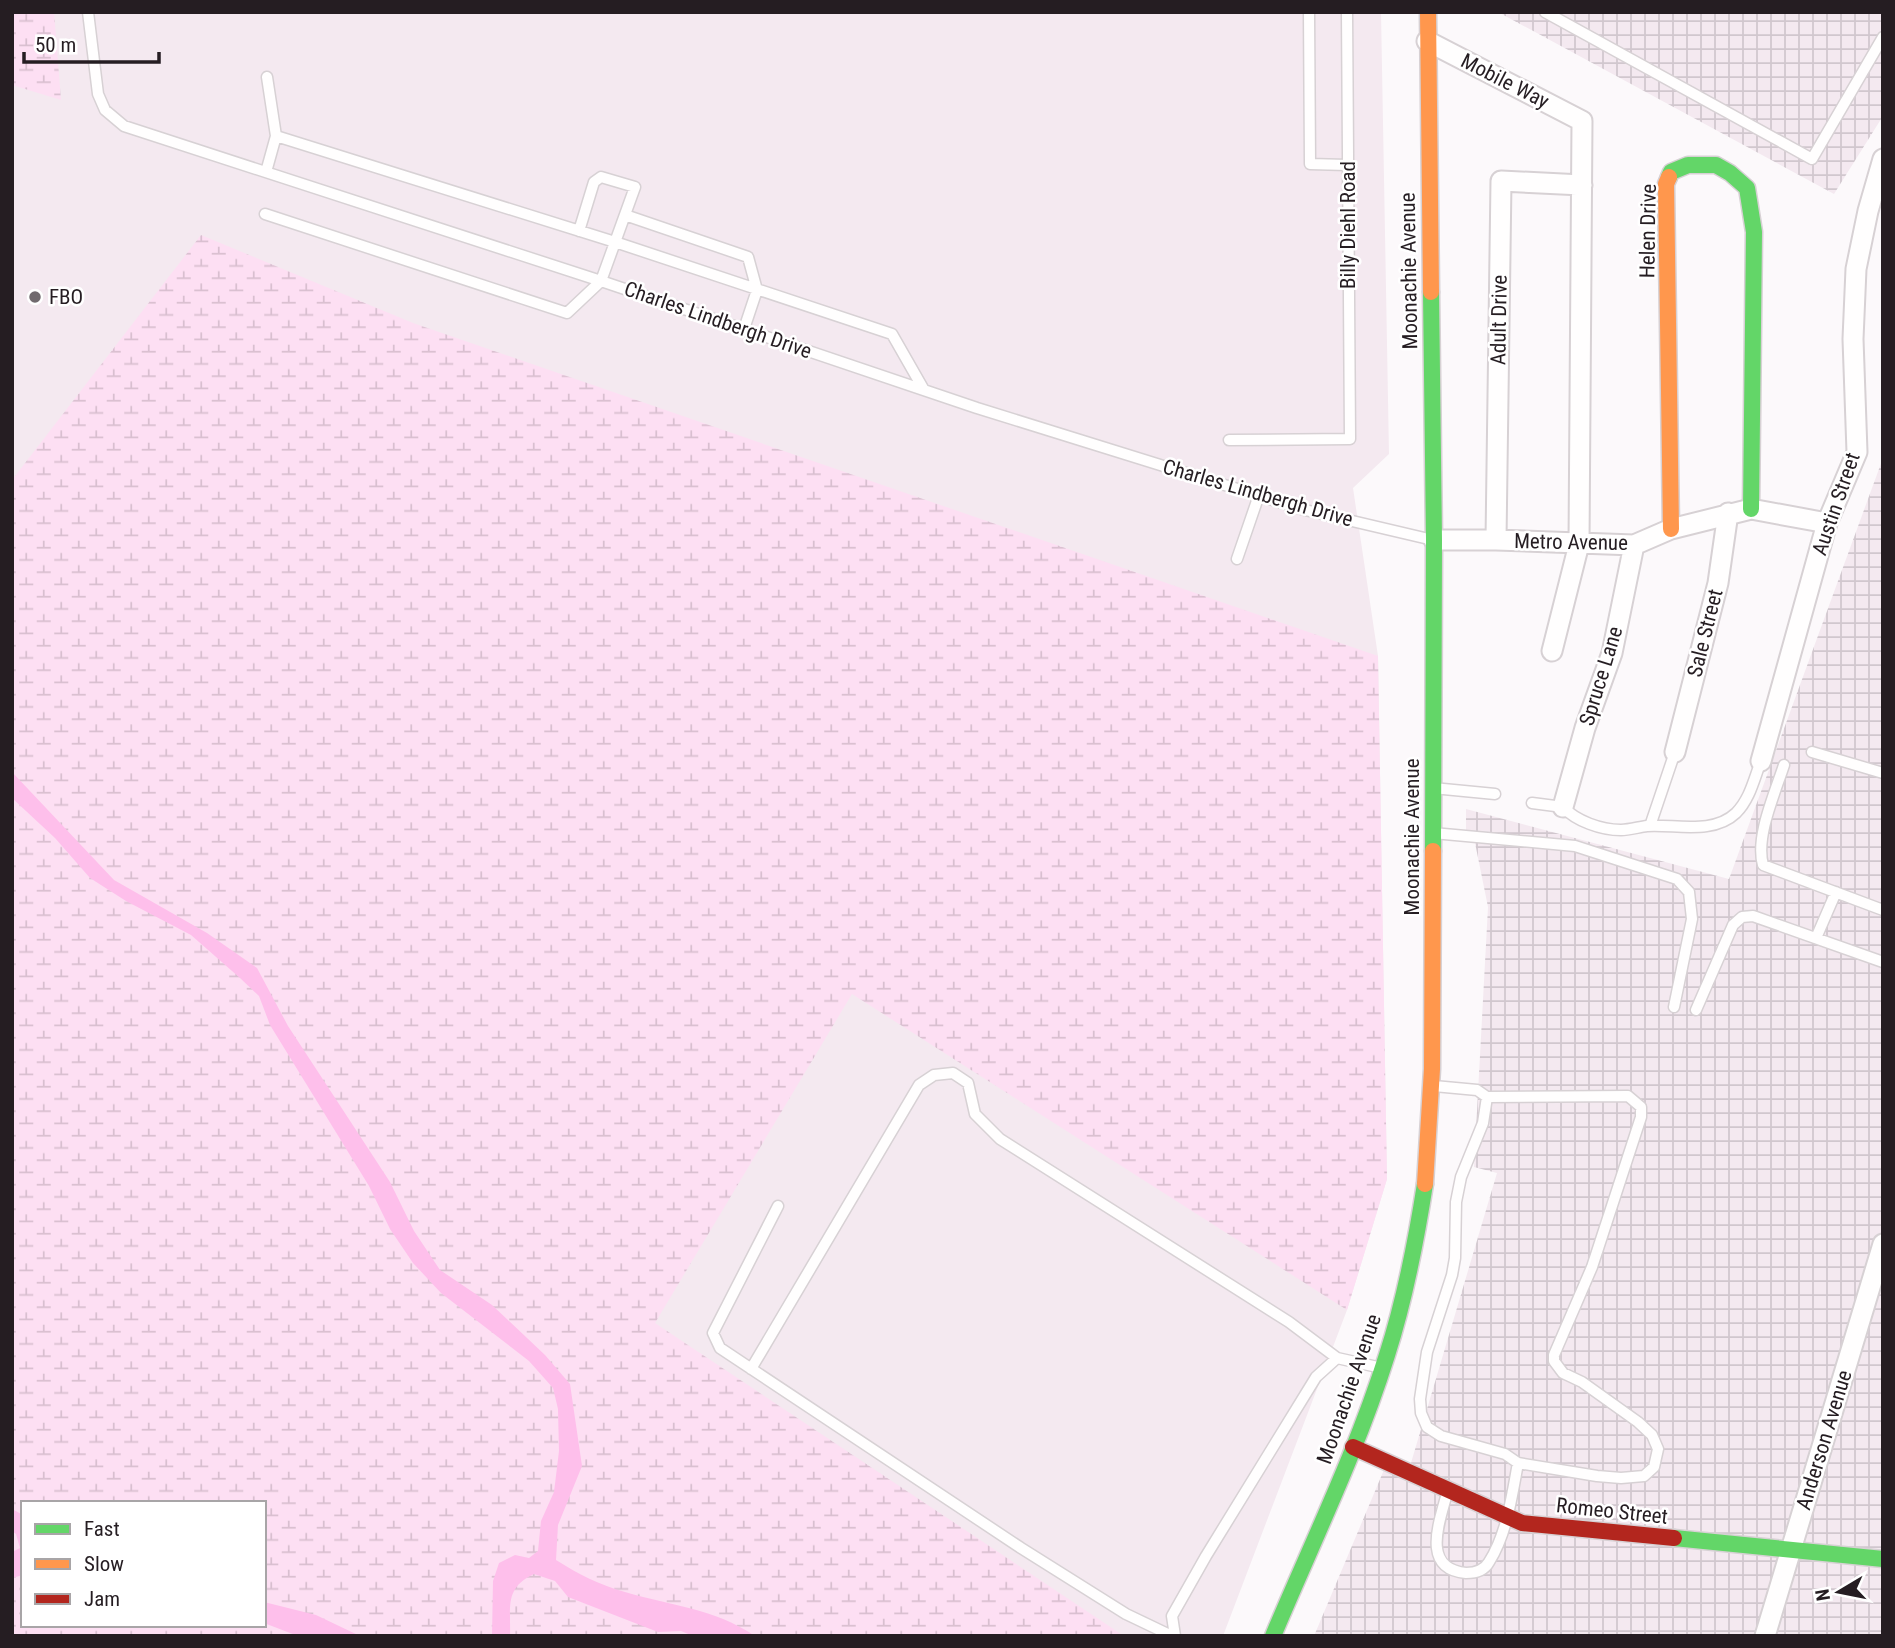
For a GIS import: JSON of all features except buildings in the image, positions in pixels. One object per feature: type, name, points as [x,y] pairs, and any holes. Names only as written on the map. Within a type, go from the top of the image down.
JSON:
[{"type":"main road","name":"Moonachie Avenue","points":[[1273,1636],[1353,1447],[1382,1368],[1413,1261],[1426,1180],[1431,1085],[1434,540],[1428,12]]},
{"type":"main road","name":"Helen Drive","points":[[1671,529],[1666,184],[1671,172],[1688,165],[1716,165],[1747,188],[1754,232],[1751,509]]},
{"type":"main road","name":"Romeo Street","points":[[1353,1447],[1521,1523],[1883,1559]]},
{"type":"street","name":"Mobile Way","points":[[1427,41],[1582,121],[1582,185]]},
{"type":"street","name":"Austin Street","points":[[1761,761],[1827,523],[1857,452],[1853,339],[1856,269],[1868,211],[1883,159]]},
{"type":"street","name":"Adult Drive","points":[[1496,540],[1501,181],[1582,185]]},
{"type":"street","points":[[1552,651],[1579,544],[1582,185]]},
{"type":"street","name":"Metro Avenue","points":[[1434,540],[1634,545],[1671,529],[1751,509],[1827,523]]},
{"type":"street","name":"Sale Street","points":[[1675,752],[1718,583],[1728,513]]},
{"type":"street","name":"Spruce Lane","points":[[1563,807],[1585,728],[1612,653],[1634,545]]},
{"type":"street","name":"Anderson Avenue","points":[[1765,1636],[1877,1285],[1883,1244]]},
{"type":"lane","name":"Charles Lindbergh Drive","points":[[88,12],[98,94],[105,110],[124,125],[924,390],[1305,510],[1434,540]]},
{"type":"lane","points":[[1309,12],[1310,164],[1347,165]]},
{"type":"lane","name":"Billy Diehl Road","points":[[1229,439],[1350,439],[1347,12]]},
{"type":"lane","points":[[1545,12],[1812,159],[1883,37]]},
{"type":"lane","points":[[266,172],[276,136],[267,77]]},
{"type":"lane","points":[[276,136],[615,242],[892,334],[924,390]]},
{"type":"lane","points":[[265,214],[567,313],[601,281],[635,187],[601,177],[594,182],[579,231]]},
{"type":"lane","points":[[625,215],[748,257],[757,290],[744,329]]},
{"type":"lane","points":[[1237,559],[1259,495]]},
{"type":"lane","points":[[1650,826],[1675,752]]},
{"type":"lane","points":[[1811,752],[1883,773]]},
{"type":"lane","points":[[1532,803],[1563,807],[1571,816],[1622,830],[1650,826],[1700,827],[1721,823],[1735,814],[1748,796],[1761,761]]},
{"type":"lane","points":[[1784,765],[1761,841],[1763,865],[1883,910]]},
{"type":"lane","points":[[1433,788],[1495,794]]},
{"type":"lane","points":[[1433,833],[1575,846],[1677,879],[1689,892],[1692,919],[1674,1007]]},
{"type":"lane","points":[[1816,938],[1836,892]]},
{"type":"lane","points":[[1696,1010],[1733,925],[1742,917],[1754,916],[1883,962]]},
{"type":"lane","points":[[751,1369],[919,1085],[934,1075],[953,1073],[968,1083],[975,1114],[1000,1139],[1289,1322],[1337,1358],[1382,1368]]},
{"type":"lane","points":[[1431,1085],[1477,1090],[1487,1097],[1628,1096],[1641,1107],[1641,1117],[1592,1267],[1554,1355],[1554,1361],[1563,1373],[1593,1390],[1652,1435],[1658,1450],[1654,1467],[1644,1476],[1620,1478],[1518,1463],[1506,1454],[1441,1436],[1427,1426],[1421,1413],[1420,1399],[1427,1352],[1455,1258],[1456,1202],[1461,1177],[1483,1124],[1487,1097]]},
{"type":"lane","points":[[778,1206],[713,1333],[720,1348],[1044,1563],[1126,1614],[1174,1636]]},
{"type":"lane","points":[[1174,1636],[1172,1616],[1206,1556],[1316,1377],[1337,1358]]},
{"type":"lane","points":[[1448,1490],[1437,1535],[1437,1552],[1443,1564],[1456,1571],[1482,1571],[1489,1563],[1508,1516],[1518,1463]]},
{"type":"shaded area","points":[[12,12],[1381,12],[1389,454],[1353,488],[1378,656],[1387,1179],[1347,1310],[1223,1636],[12,1636]]},
{"type":"shaded area","points":[[1498,12],[1883,12],[1883,116],[1834,194]]},
{"type":"shaded area","points":[[1883,458],[1883,1636],[1314,1636],[1386,1465],[1408,1473],[1497,1173],[1474,1167],[1488,907],[1473,833],[1466,832],[1466,809],[1729,879]]},
{"type":"shaded area","points":[[12,772],[114,880],[207,933],[257,968],[288,1026],[390,1182],[414,1231],[440,1270],[492,1305],[545,1355],[570,1384],[582,1466],[558,1525],[556,1560],[607,1586],[708,1613],[755,1636],[693,1636],[681,1631],[658,1632],[568,1597],[555,1581],[534,1574],[524,1579],[513,1592],[510,1636],[492,1636],[493,1581],[499,1563],[515,1555],[529,1558],[538,1551],[541,1521],[554,1492],[559,1451],[558,1409],[553,1388],[529,1361],[441,1293],[413,1263],[390,1229],[369,1186],[270,1025],[259,996],[191,935],[126,901],[90,878],[55,838],[12,798]]},
{"type":"shaded area","points":[[12,1509],[21,1514],[21,1576],[12,1578],[12,1552],[20,1548],[16,1534],[12,1531]]},
{"type":"shaded area","points":[[266,1602],[316,1615],[360,1636],[298,1636],[266,1624]]},
{"type":"green space","points":[[12,12],[54,12],[61,100],[12,85]]},
{"type":"green space","points":[[201,235],[413,323],[1378,656],[1387,1179],[1347,1310],[852,994],[655,1323],[1124,1636],[12,1636],[12,480]]},
{"type":"traffic: fast","points":[[1669,177],[1671,172],[1688,165],[1716,165],[1747,188],[1754,232],[1751,509]]},
{"type":"traffic: fast","points":[[1431,292],[1434,540],[1433,851]]},
{"type":"traffic: fast","points":[[1273,1636],[1348,1462],[1375,1391],[1405,1292],[1425,1184]]},
{"type":"traffic: fast","points":[[1674,1538],[1883,1559]]},
{"type":"traffic: slow","points":[[1428,12],[1431,292]]},
{"type":"traffic: slow","points":[[1669,177],[1666,184],[1671,529]]},
{"type":"traffic: slow","points":[[1425,1184],[1432,1069],[1433,851]]},
{"type":"traffic: jam","points":[[1353,1447],[1522,1523],[1674,1538]]},
{"type":"place","name":"FBO","points":[[35,297]]}]
